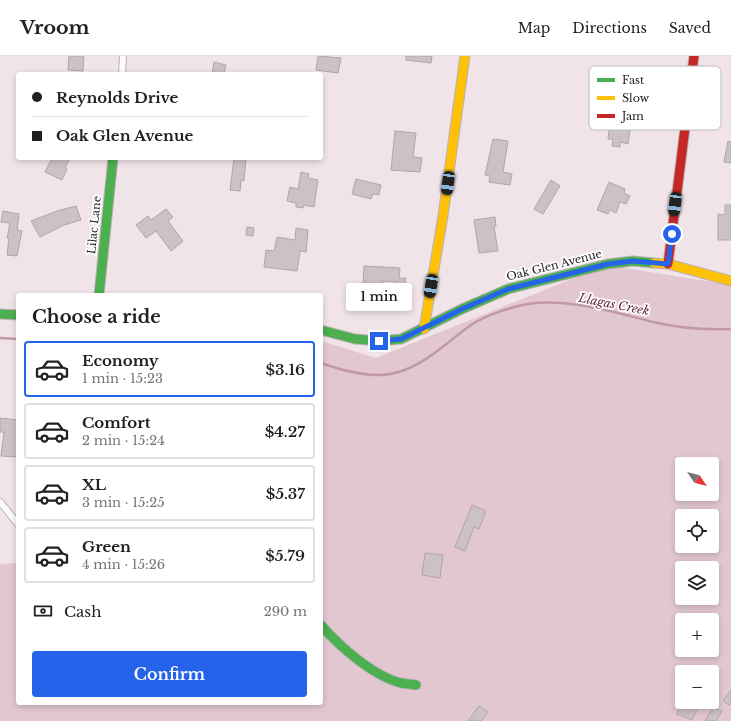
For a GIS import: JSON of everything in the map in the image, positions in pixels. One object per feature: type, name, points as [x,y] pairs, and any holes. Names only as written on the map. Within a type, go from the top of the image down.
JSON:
[{"type":"street","points":[[122,72],[123,56]]},
{"type":"street","points":[[424,329],[443,216],[465,56]]},
{"type":"street","points":[[693,66],[694,56]]},
{"type":"street","points":[[668,264],[685,130]]},
{"type":"street","name":"Lilac Lane","points":[[99,293],[113,160]]},
{"type":"street","name":"Oak Glen Avenue","points":[[323,331],[329,334],[355,339],[379,341],[401,339],[462,309],[508,289],[608,264],[633,261],[668,264],[731,281]]},
{"type":"street","points":[[0,314],[16,314]]},
{"type":"street","points":[[0,502],[16,522]]},
{"type":"street","points":[[323,628],[327,633],[361,661],[376,671],[401,683],[416,685]]},
{"type":"shaded area","points":[[606,265],[731,285],[731,721],[0,721],[0,564],[16,563],[16,705],[323,705],[323,342],[376,358]]},
{"type":"building","points":[[69,56],[84,56],[83,71],[68,70]]},
{"type":"building","points":[[318,56],[341,58],[338,73],[316,70]]},
{"type":"building","points":[[406,56],[432,56],[431,63],[406,60]]},
{"type":"building","points":[[214,62],[226,65],[224,72],[212,72]]},
{"type":"building","points":[[609,130],[630,130],[628,144],[620,142],[620,147],[612,146],[613,139],[608,139]]},
{"type":"building","points":[[395,131],[416,133],[413,157],[422,158],[420,172],[391,170]]},
{"type":"building","points":[[493,139],[508,141],[503,172],[512,174],[510,185],[489,182],[490,176],[485,175]]},
{"type":"building","points":[[728,141],[731,142],[731,163],[724,162]]},
{"type":"building","points":[[51,160],[69,160],[62,180],[45,172]]},
{"type":"building","points":[[234,160],[246,160],[244,181],[241,180],[240,191],[230,190]]},
{"type":"building","points":[[301,172],[309,174],[308,178],[318,180],[314,207],[304,205],[303,208],[296,207],[296,203],[287,201],[290,187],[298,189]]},
{"type":"building","points":[[356,179],[381,185],[379,195],[373,194],[371,199],[352,194]]},
{"type":"building","points":[[551,180],[560,186],[543,214],[534,209]]},
{"type":"building","points":[[609,182],[625,189],[624,193],[630,196],[626,204],[620,202],[616,213],[610,210],[608,214],[597,210]]},
{"type":"building","points":[[725,205],[731,205],[731,240],[718,240],[718,214],[725,215]]},
{"type":"building","points":[[76,206],[81,220],[64,225],[40,237],[31,221],[57,211]]},
{"type":"building","points":[[166,209],[173,217],[168,221],[183,241],[171,251],[156,231],[146,238],[136,225],[148,216],[151,220]]},
{"type":"building","points":[[3,211],[19,214],[17,230],[22,231],[17,256],[7,255],[9,238],[7,238],[10,223],[1,222]]},
{"type":"building","points":[[495,217],[496,226],[494,226],[498,251],[479,253],[474,220]]},
{"type":"building","points":[[247,227],[254,228],[253,236],[246,235]]},
{"type":"building","points":[[296,228],[308,230],[306,252],[300,251],[297,271],[264,267],[266,250],[274,251],[277,237],[295,240]]},
{"type":"building","points":[[364,266],[400,268],[399,278],[406,278],[405,288],[395,287],[396,282],[383,281],[383,284],[363,283]]},
{"type":"building","points":[[0,418],[16,420],[16,457],[1,456],[4,432],[0,432]]},
{"type":"building","points":[[472,505],[486,511],[479,529],[474,527],[465,551],[455,547]]},
{"type":"building","points":[[425,553],[443,555],[440,578],[422,575]]},
{"type":"building","points":[[731,690],[731,702],[729,705],[723,701]]},
{"type":"building","points":[[479,706],[488,712],[481,721],[468,721]]},
{"type":"building","points":[[679,709],[697,709],[692,720],[677,714]]},
{"type":"building","points":[[712,709],[722,711],[716,721],[705,721]]},
{"type":"waterway","name":"Llagas Creek","points":[[323,364],[367,375],[396,373],[420,363],[471,325],[484,318],[514,307],[528,304],[576,304],[672,326],[701,329],[731,329]]},
{"type":"waterway","name":"Llagas Creek","points":[[0,338],[16,339]]},
{"type":"traffic: fast","points":[[99,293],[113,160]]},
{"type":"traffic: fast","points":[[323,331],[355,339],[379,341],[401,339],[462,309],[508,289],[608,264],[633,261],[654,263]]},
{"type":"traffic: fast","points":[[0,314],[16,315]]},
{"type":"traffic: fast","points":[[323,627],[347,651],[379,674],[401,683],[416,685]]},
{"type":"traffic: slow","points":[[424,329],[443,216],[465,56]]},
{"type":"traffic: slow","points":[[654,263],[668,264],[731,281]]},
{"type":"traffic: jam","points":[[693,66],[694,56]]},
{"type":"traffic: jam","points":[[668,264],[685,130]]},
{"type":"route","points":[[379,341],[401,339],[462,309],[508,289],[608,264],[633,261],[668,264],[672,234]]}]
